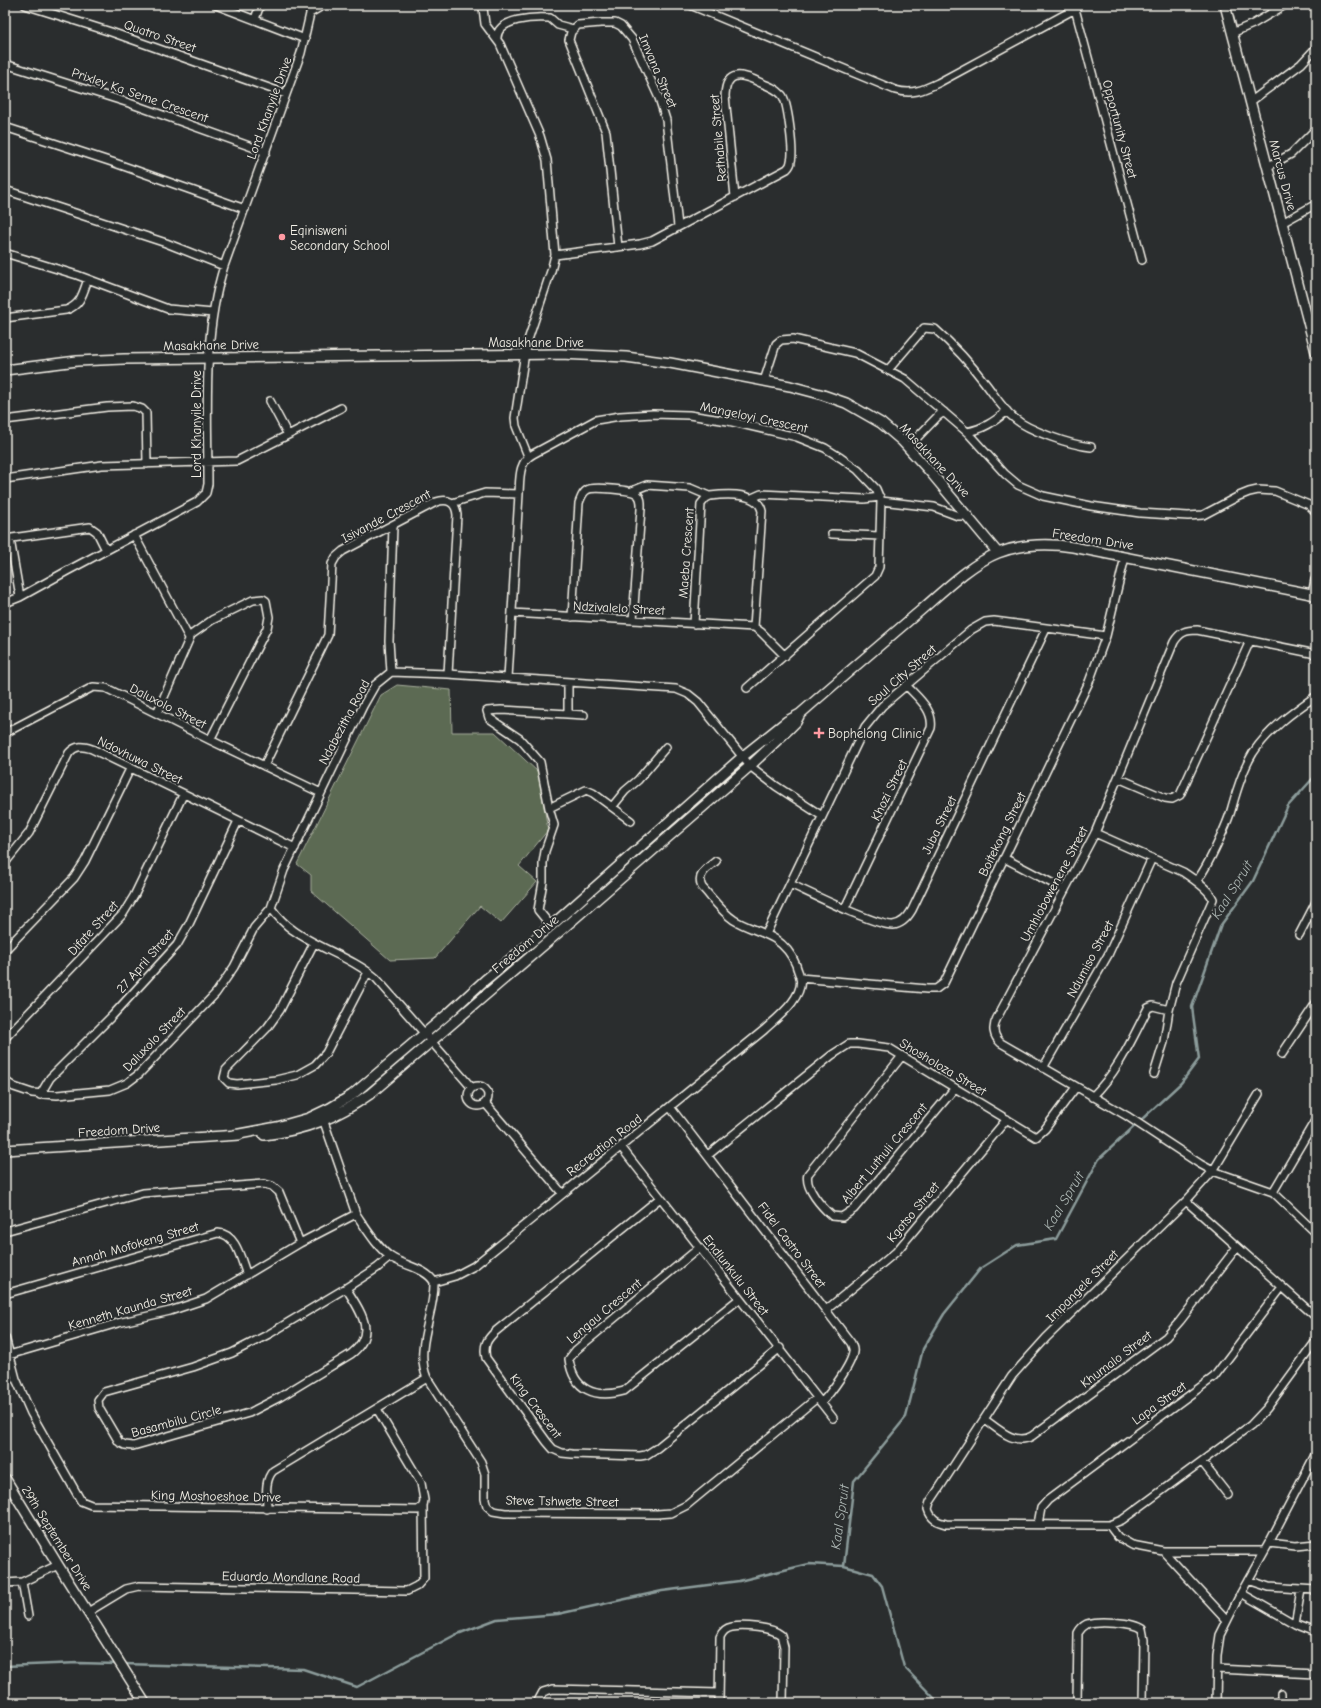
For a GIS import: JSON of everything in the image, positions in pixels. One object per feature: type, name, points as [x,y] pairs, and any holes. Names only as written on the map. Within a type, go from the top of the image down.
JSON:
[{"type":"street","name":"Quatro Street","points":[[25,5],[111,32],[286,94]]},
{"type":"street","points":[[255,19],[260,5]]},
{"type":"street","name":"Lord Khanyile Drive","points":[[5,603],[20,597],[201,499],[206,493],[208,487],[208,357],[216,289],[305,39],[312,5]]},
{"type":"street","points":[[480,5],[483,10],[485,24],[491,34],[496,38],[545,149],[555,255],[525,355],[515,423],[528,456],[522,464],[519,494],[508,678]]},
{"type":"street","points":[[690,5],[895,90],[908,93],[916,92],[938,83],[1074,7]]},
{"type":"street","name":"Marcus Drive","points":[[1225,5],[1316,352]]},
{"type":"street","points":[[1232,33],[1253,24],[1285,5]]},
{"type":"street","points":[[221,6],[305,39]]},
{"type":"street","points":[[310,13],[322,6]]},
{"type":"street","name":"Opportunity Street","points":[[1074,7],[1142,260]]},
{"type":"street","points":[[496,38],[498,32],[503,27],[524,18],[550,18],[558,25],[573,29],[569,35],[570,45],[606,132],[618,247]]},
{"type":"street","name":"Imvana Street","points":[[573,29],[584,24],[615,23],[623,27],[632,39],[659,98],[666,120],[678,226]]},
{"type":"street","points":[[1250,102],[1301,64],[1316,48]]},
{"type":"street","name":"Prixley Ka Seme Crescent","points":[[5,64],[129,103],[266,152]]},
{"type":"street","name":"Rethabile Street","points":[[555,255],[645,243],[735,197],[787,169],[792,158],[787,106],[784,98],[779,92],[752,78],[733,76],[727,83],[725,96],[735,197]]},
{"type":"street","points":[[5,127],[245,208]]},
{"type":"street","points":[[1267,167],[1291,154],[1316,128]]},
{"type":"street","points":[[5,190],[153,239],[224,266]]},
{"type":"street","points":[[1282,223],[1316,204]]},
{"type":"street","points":[[5,253],[88,279],[168,309],[213,313]]},
{"type":"street","points":[[5,318],[66,310],[74,307],[81,299],[88,279]]},
{"type":"street","points":[[888,370],[924,328],[935,329],[964,358],[1013,418],[1024,425],[1078,445],[1091,447]]},
{"type":"street","points":[[764,381],[776,344],[784,339],[793,339],[820,344],[855,353],[905,379],[967,432],[1009,478],[1018,485],[1043,496],[1091,506],[1140,513],[1188,516],[1203,515],[1239,496],[1258,490],[1275,491],[1309,505],[1316,512]]},
{"type":"street","name":"Masakhane Drive","points":[[5,370],[86,361],[208,357],[560,354],[626,357],[670,363],[764,381],[820,394],[846,403],[881,423],[908,447],[969,516],[998,553]]},
{"type":"street","points":[[270,401],[288,435]]},
{"type":"street","points":[[5,420],[100,408],[133,406],[140,408],[146,413],[147,464]]},
{"type":"street","points":[[5,480],[102,465],[208,462],[222,463],[239,461],[341,408]]},
{"type":"street","points":[[967,432],[978,430],[992,424],[1007,411]]},
{"type":"street","points":[[908,447],[938,416],[944,412]]},
{"type":"street","name":"Mangeloyi Crescent","points":[[528,456],[601,419],[653,414],[689,415],[773,431],[797,437],[816,444],[841,458],[858,470],[876,489],[881,499]]},
{"type":"street","points":[[572,617],[580,504],[582,495],[590,488],[632,491],[647,485],[690,488],[709,496]]},
{"type":"street","points":[[632,491],[638,495],[641,502],[633,620]]},
{"type":"street","points":[[452,502],[485,493],[519,494]]},
{"type":"street","name":"Maeba Crescent","points":[[694,624],[700,509],[703,501],[709,496],[752,498],[761,494],[881,499],[934,508],[958,516],[969,516]]},
{"type":"street","points":[[752,498],[760,504],[762,512],[754,627],[785,656]]},
{"type":"street","points":[[747,688],[873,579],[879,567],[881,499]]},
{"type":"street","name":"Isivande Crescent","points":[[264,766],[328,635],[332,564],[334,560],[343,551],[441,500],[448,500],[452,502],[456,509],[457,515],[448,674]]},
{"type":"street","points":[[393,526],[388,641],[391,672],[448,674],[670,688],[682,691],[693,697],[698,702],[750,766],[776,786],[822,816]]},
{"type":"street","points":[[20,597],[7,539],[90,527],[97,532],[106,550]]},
{"type":"street","points":[[832,534],[880,536]]},
{"type":"street","points":[[134,535],[189,638]]},
{"type":"street","name":"Freedom Drive","points":[[5,1150],[234,1135],[250,1136],[284,1132],[308,1127],[352,1095],[485,980],[551,926],[742,757],[788,720],[800,714],[945,589],[976,566],[998,553],[1030,545],[1060,545],[1314,595]]},
{"type":"street","name":"Boitekong Street","points":[[800,978],[927,989],[933,989],[940,986],[946,980],[1089,682],[1106,636],[1125,557]]},
{"type":"street","points":[[1314,595],[1316,580]]},
{"type":"street","points":[[157,713],[189,638],[212,620],[253,600],[263,599],[268,603],[269,617],[266,628],[210,740]]},
{"type":"street","name":"Ndzivalelo Street","points":[[512,613],[754,627]]},
{"type":"street","name":"Soul City Street","points":[[766,934],[868,722],[882,706],[971,630],[985,622],[994,621],[1106,636]]},
{"type":"street","name":"Juba Street","points":[[790,884],[879,922],[888,924],[900,923],[910,914],[1046,629]]},
{"type":"street","name":"Umhlobowenene Street","points":[[1273,1192],[1213,1171],[1127,1116],[1076,1088],[998,1041],[995,1036],[994,1028],[997,1018],[1095,833],[1174,642],[1182,632],[1185,630],[1197,630],[1316,654]]},
{"type":"street","points":[[1118,778],[1165,798],[1172,799],[1180,795],[1250,641]]},
{"type":"street","name":"Ndabezitha Road","points":[[271,908],[280,880],[373,688],[379,681],[391,672]]},
{"type":"street","points":[[568,682],[568,714]]},
{"type":"street","name":"Khozi Street","points":[[845,908],[931,728],[932,722],[929,711],[907,686]]},
{"type":"street","name":"Daluxolo Street","points":[[5,733],[93,687],[106,688],[321,793]]},
{"type":"street","points":[[1194,879],[1198,879],[1201,875],[1213,850],[1230,812],[1243,775],[1254,753],[1282,721],[1316,696]]},
{"type":"street","points":[[551,926],[538,910],[543,882],[544,857],[554,825],[542,771],[538,760],[520,739],[489,718],[487,711],[501,710],[584,715]]},
{"type":"street","name":"Freedom Drive","points":[[322,1117],[343,1111],[370,1094],[750,766],[796,722],[800,714]]},
{"type":"street","name":"Ndovhuwa Street","points":[[5,863],[29,833],[66,758],[72,750],[79,746],[87,747],[183,795],[295,848]]},
{"type":"street","points":[[612,807],[625,791],[638,780],[666,747]]},
{"type":"street","points":[[5,950],[74,878],[85,861],[130,769]]},
{"type":"street","points":[[549,808],[584,790],[593,793],[631,821]]},
{"type":"street","name":"Difate Street","points":[[5,1038],[124,914],[183,795]]},
{"type":"street","name":"27 April Street","points":[[40,1095],[50,1078],[112,1016],[177,945],[189,924],[238,821]]},
{"type":"street","points":[[1095,833],[1183,872],[1194,879],[1211,895],[1213,902],[1180,973],[1169,1010],[1164,1042],[1154,1074]]},
{"type":"street","points":[[1004,858],[1065,890]]},
{"type":"street","name":"Ndumiso Street","points":[[1043,1068],[1108,955],[1152,858]]},
{"type":"street","points":[[716,861],[702,873],[700,881],[702,887],[734,920],[766,934],[786,949],[792,958],[800,978]]},
{"type":"street","points":[[1299,935],[1316,902]]},
{"type":"street","points":[[271,908],[287,926],[314,943],[356,964],[368,972],[390,993],[472,1088]]},
{"type":"street","name":"Daluxolo Street","points":[[5,1081],[24,1091],[40,1095],[57,1095],[110,1090],[122,1086],[132,1080],[216,993],[234,967],[254,928],[271,908]]},
{"type":"street","points":[[314,943],[280,1010],[267,1028],[226,1070],[224,1078],[227,1082],[237,1084],[287,1079],[306,1071],[315,1065],[326,1053],[368,972]]},
{"type":"street","name":"Recreation Road","points":[[434,1282],[455,1276],[474,1266],[782,1014],[796,996],[800,978]]},
{"type":"street","points":[[1282,1054],[1316,1003]]},
{"type":"street","points":[[1092,1097],[1106,1082],[1116,1067],[1148,1008],[1153,1006],[1169,1010]]},
{"type":"street","name":"Shosholoza Street","points":[[708,1155],[845,1046],[858,1044],[884,1047],[902,1056],[1031,1135],[1039,1136],[1046,1129],[1076,1088]]},
{"type":"street","name":"Albert Luthuli Crescent","points":[[902,1056],[808,1174],[807,1181],[809,1188],[832,1216],[842,1217],[854,1209],[954,1088]]},
{"type":"street","points":[[479,1086],[486,1090],[488,1097],[485,1103],[478,1106],[470,1102],[468,1095],[472,1088],[479,1086]]},
{"type":"street","name":"Impangele Street","points":[[1038,1524],[939,1522],[930,1514],[928,1509],[930,1502],[1012,1376],[1028,1357],[1186,1200],[1213,1171],[1259,1094]]},
{"type":"street","points":[[485,1103],[562,1193]]},
{"type":"street","name":"Fidel Castro Street","points":[[670,1107],[851,1343],[853,1353],[835,1386],[819,1401]]},
{"type":"street","points":[[322,1117],[356,1214],[363,1225],[390,1257],[428,1275],[434,1282]]},
{"type":"street","name":"Kgotso Street","points":[[826,1310],[896,1252],[1007,1119]]},
{"type":"street","points":[[1316,1119],[1273,1192],[1316,1233]]},
{"type":"street","name":"Endlunkulu Street","points":[[621,1147],[739,1299],[780,1348],[833,1418]]},
{"type":"street","points":[[5,1231],[143,1193],[264,1184],[272,1186],[279,1192],[300,1243]]},
{"type":"street","name":"King Crescent","points":[[660,1198],[496,1331],[487,1341],[484,1351],[486,1358],[540,1434],[553,1449],[562,1453],[646,1455],[657,1448],[780,1348]]},
{"type":"street","points":[[1186,1200],[1316,1317]]},
{"type":"street","name":"Kenneth Kaunda Street","points":[[9,1355],[206,1299],[300,1243],[356,1214]]},
{"type":"street","name":"Annah Mofokeng Street","points":[[5,1294],[218,1233],[226,1234],[232,1239],[247,1275]]},
{"type":"street","name":"Khumalo Street","points":[[984,1419],[1015,1439],[1022,1440],[1032,1436],[1166,1337],[1180,1322],[1237,1247]]},
{"type":"street","name":"Lengau Crescent","points":[[699,1248],[576,1350],[570,1359],[570,1364],[571,1371],[580,1384],[586,1390],[598,1394],[624,1391],[739,1299]]},
{"type":"street","name":"Basambilu Circle","points":[[346,1288],[363,1317],[366,1329],[361,1345],[351,1354],[280,1397],[249,1413],[133,1446],[122,1444],[114,1436],[98,1406],[98,1400],[104,1392],[193,1367],[232,1353],[269,1334],[346,1288],[377,1268],[390,1257]]},
{"type":"street","name":"Steve Tshwete Street","points":[[434,1282],[422,1358],[423,1367],[427,1378],[481,1462],[485,1474],[485,1499],[487,1506],[493,1511],[505,1513],[671,1513],[686,1505],[819,1401]]},
{"type":"street","name":"Lapa Street","points":[[1038,1524],[1041,1508],[1048,1500],[1214,1377],[1282,1286]]},
{"type":"street","name":"King Moshoeshoe Drive","points":[[5,1337],[16,1379],[30,1413],[82,1501],[85,1503],[94,1506],[267,1509],[418,1510],[423,1506]]},
{"type":"street","points":[[1038,1524],[1109,1525],[1122,1520],[1246,1429],[1261,1415],[1316,1341]]},
{"type":"street","points":[[267,1509],[267,1483],[268,1478],[273,1471],[427,1378]]},
{"type":"street","points":[[377,1409],[421,1483],[424,1500],[423,1506]]},
{"type":"street","points":[[1216,1703],[1218,1645],[1220,1635],[1316,1453]]},
{"type":"street","points":[[1202,1462],[1228,1495]]},
{"type":"street","name":"29th September Drive","points":[[5,1478],[145,1703]]},
{"type":"street","name":"Eduardo Mondlane Road","points":[[88,1612],[126,1589],[139,1586],[406,1591],[417,1586],[424,1578],[423,1506]]},
{"type":"street","points":[[1109,1525],[1118,1537],[1132,1545],[1163,1551],[1264,1551]]},
{"type":"street","points":[[1269,1543],[1295,1546],[1316,1544]]},
{"type":"street","points":[[1163,1551],[1227,1620]]},
{"type":"street","points":[[5,1583],[22,1582],[58,1565]]},
{"type":"street","points":[[1248,1580],[1269,1587],[1316,1590]]},
{"type":"street","points":[[22,1582],[28,1616]]},
{"type":"street","points":[[1295,1624],[1300,1590]]},
{"type":"street","points":[[1241,1593],[1295,1624],[1316,1632]]},
{"type":"street","points":[[1077,1703],[1078,1633],[1085,1625],[1097,1623],[1131,1624],[1142,1629],[1144,1639],[1144,1703]]},
{"type":"street","points":[[719,1703],[720,1640],[722,1633],[732,1627],[768,1628],[778,1632],[783,1638],[783,1703]]},
{"type":"street","points":[[1217,1669],[1316,1674]]},
{"type":"street","points":[[537,1703],[543,1692],[553,1689],[719,1693]]},
{"type":"street","points":[[1281,1693],[1281,1703]]},
{"type":"green space","points":[[397,685],[451,690],[452,732],[495,732],[538,772],[548,830],[519,866],[537,882],[501,923],[480,906],[435,958],[390,960],[311,891],[311,875],[297,864],[381,695]]},
{"type":"waterway","name":"Kaal Spruit","points":[[939,1703],[904,1667],[882,1586],[873,1574],[844,1566],[854,1481],[906,1417],[923,1349],[944,1314],[981,1268],[1017,1245],[1056,1239],[1099,1159],[1181,1083],[1199,1059],[1192,1007],[1221,925],[1253,881],[1288,806],[1316,775]]},
{"type":"waterway","points":[[123,1664],[303,1669],[357,1687],[455,1635],[497,1619],[558,1614],[662,1591],[739,1581],[809,1564],[844,1566]]},
{"type":"waterway","points":[[5,1666],[78,1663],[118,1664]]},
{"type":"place","name":"Eqinisweni Secondary School","points":[[282,237]]},
{"type":"place","name":"Bophelong Clinic","points":[[819,733]]}]
